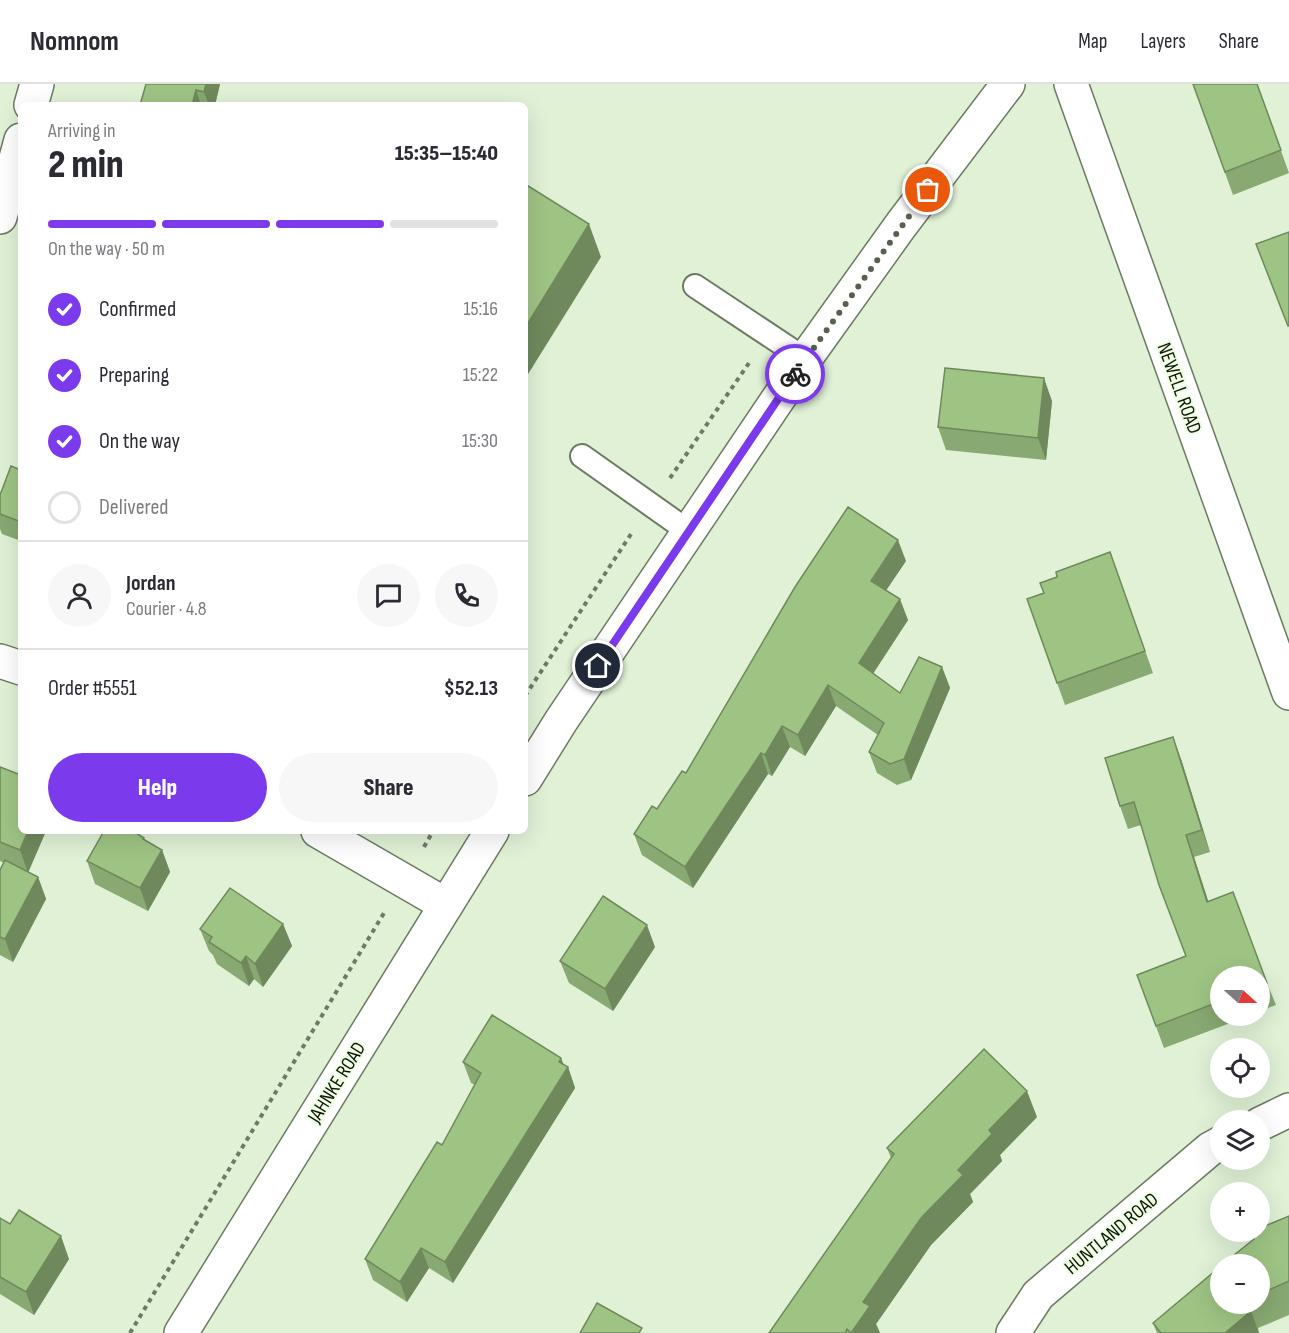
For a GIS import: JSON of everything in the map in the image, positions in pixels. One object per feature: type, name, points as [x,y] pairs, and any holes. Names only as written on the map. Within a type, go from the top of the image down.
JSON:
[{"type":"main road","points":[[32,102],[37,84]]},
{"type":"main road","points":[[528,774],[561,721],[805,359],[901,225],[1008,84]]},
{"type":"main road","name":"NEWELL ROAD","points":[[1071,84],[1289,693]]},
{"type":"main road","points":[[0,216],[18,151]]},
{"type":"main road","points":[[0,661],[18,667]]},
{"type":"main road","points":[[323,834],[446,905]]},
{"type":"main road","name":"JAHNKE ROAD","points":[[181,1333],[490,834]]},
{"type":"main road","points":[[1270,1119],[1289,1110]]},
{"type":"main road","name":"HUNTLAND ROAD","points":[[1013,1333],[1038,1295],[1210,1149]]},
{"type":"lane","points":[[695,286],[805,359]]},
{"type":"lane","points":[[582,456],[688,531]]},
{"type":"path","points":[[130,1333],[431,834]]},
{"type":"building","points":[[146,84],[206,84],[204,92],[196,90],[193,102],[141,102]]},
{"type":"building","points":[[1193,84],[1257,84],[1281,150],[1225,172]]},
{"type":"building","points":[[528,186],[589,224],[528,323]]},
{"type":"building","points":[[1289,232],[1289,326],[1288,326],[1256,244]]},
{"type":"building","points":[[945,368],[1044,378],[1038,438],[938,427]]},
{"type":"building","points":[[11,466],[18,469],[18,521],[0,514],[0,495]]},
{"type":"building","points":[[848,507],[898,540],[871,581],[900,599],[859,663],[900,693],[919,657],[942,667],[904,759],[890,764],[869,752],[884,723],[828,685],[798,735],[782,726],[765,755],[761,753],[685,867],[634,834],[652,806],[657,809],[682,771],[686,773],[795,587]]},
{"type":"building","points":[[1110,552],[1145,651],[1057,683],[1027,599],[1044,593],[1040,583],[1057,577],[1056,572]]},
{"type":"building","points":[[1173,737],[1202,830],[1186,835],[1207,902],[1233,892],[1261,966],[1210,966],[1210,1005],[1156,1026],[1137,975],[1186,956],[1159,885],[1134,802],[1120,806],[1105,758]]},
{"type":"building","points":[[0,767],[18,774],[18,834],[27,834],[20,850],[0,842]]},
{"type":"building","points":[[102,834],[138,834],[162,850],[140,888],[87,861]]},
{"type":"building","points":[[5,860],[38,877],[5,939],[0,937],[0,870]]},
{"type":"building","points":[[230,888],[283,924],[255,964],[246,956],[241,963],[209,942],[212,937],[200,929]]},
{"type":"building","points":[[603,896],[647,925],[605,989],[560,961]]},
{"type":"building","points":[[492,1015],[561,1058],[559,1062],[568,1067],[445,1262],[421,1248],[400,1282],[365,1259],[437,1142],[442,1145],[481,1073],[463,1062]]},
{"type":"building","points":[[984,1049],[1027,1091],[989,1130],[992,1134],[958,1170],[963,1175],[921,1218],[863,1302],[870,1306],[851,1333],[847,1329],[845,1333],[769,1333],[894,1154],[887,1148]]},
{"type":"building","points":[[19,1210],[61,1236],[26,1292],[0,1277],[0,1218],[10,1224]]},
{"type":"building","points":[[1289,1216],[1289,1281],[1270,1290],[1270,1254],[1235,1254],[1250,1242],[1270,1242],[1270,1224]]},
{"type":"building","points":[[1210,1275],[1210,1314],[1247,1314],[1225,1333],[1161,1333],[1153,1323]]},
{"type":"building","points":[[597,1303],[642,1328],[639,1333],[580,1333]]},
{"type":"way so far","points":[[795,374],[928,190]]},
{"type":"route","points":[[598,666],[795,374]]}]
